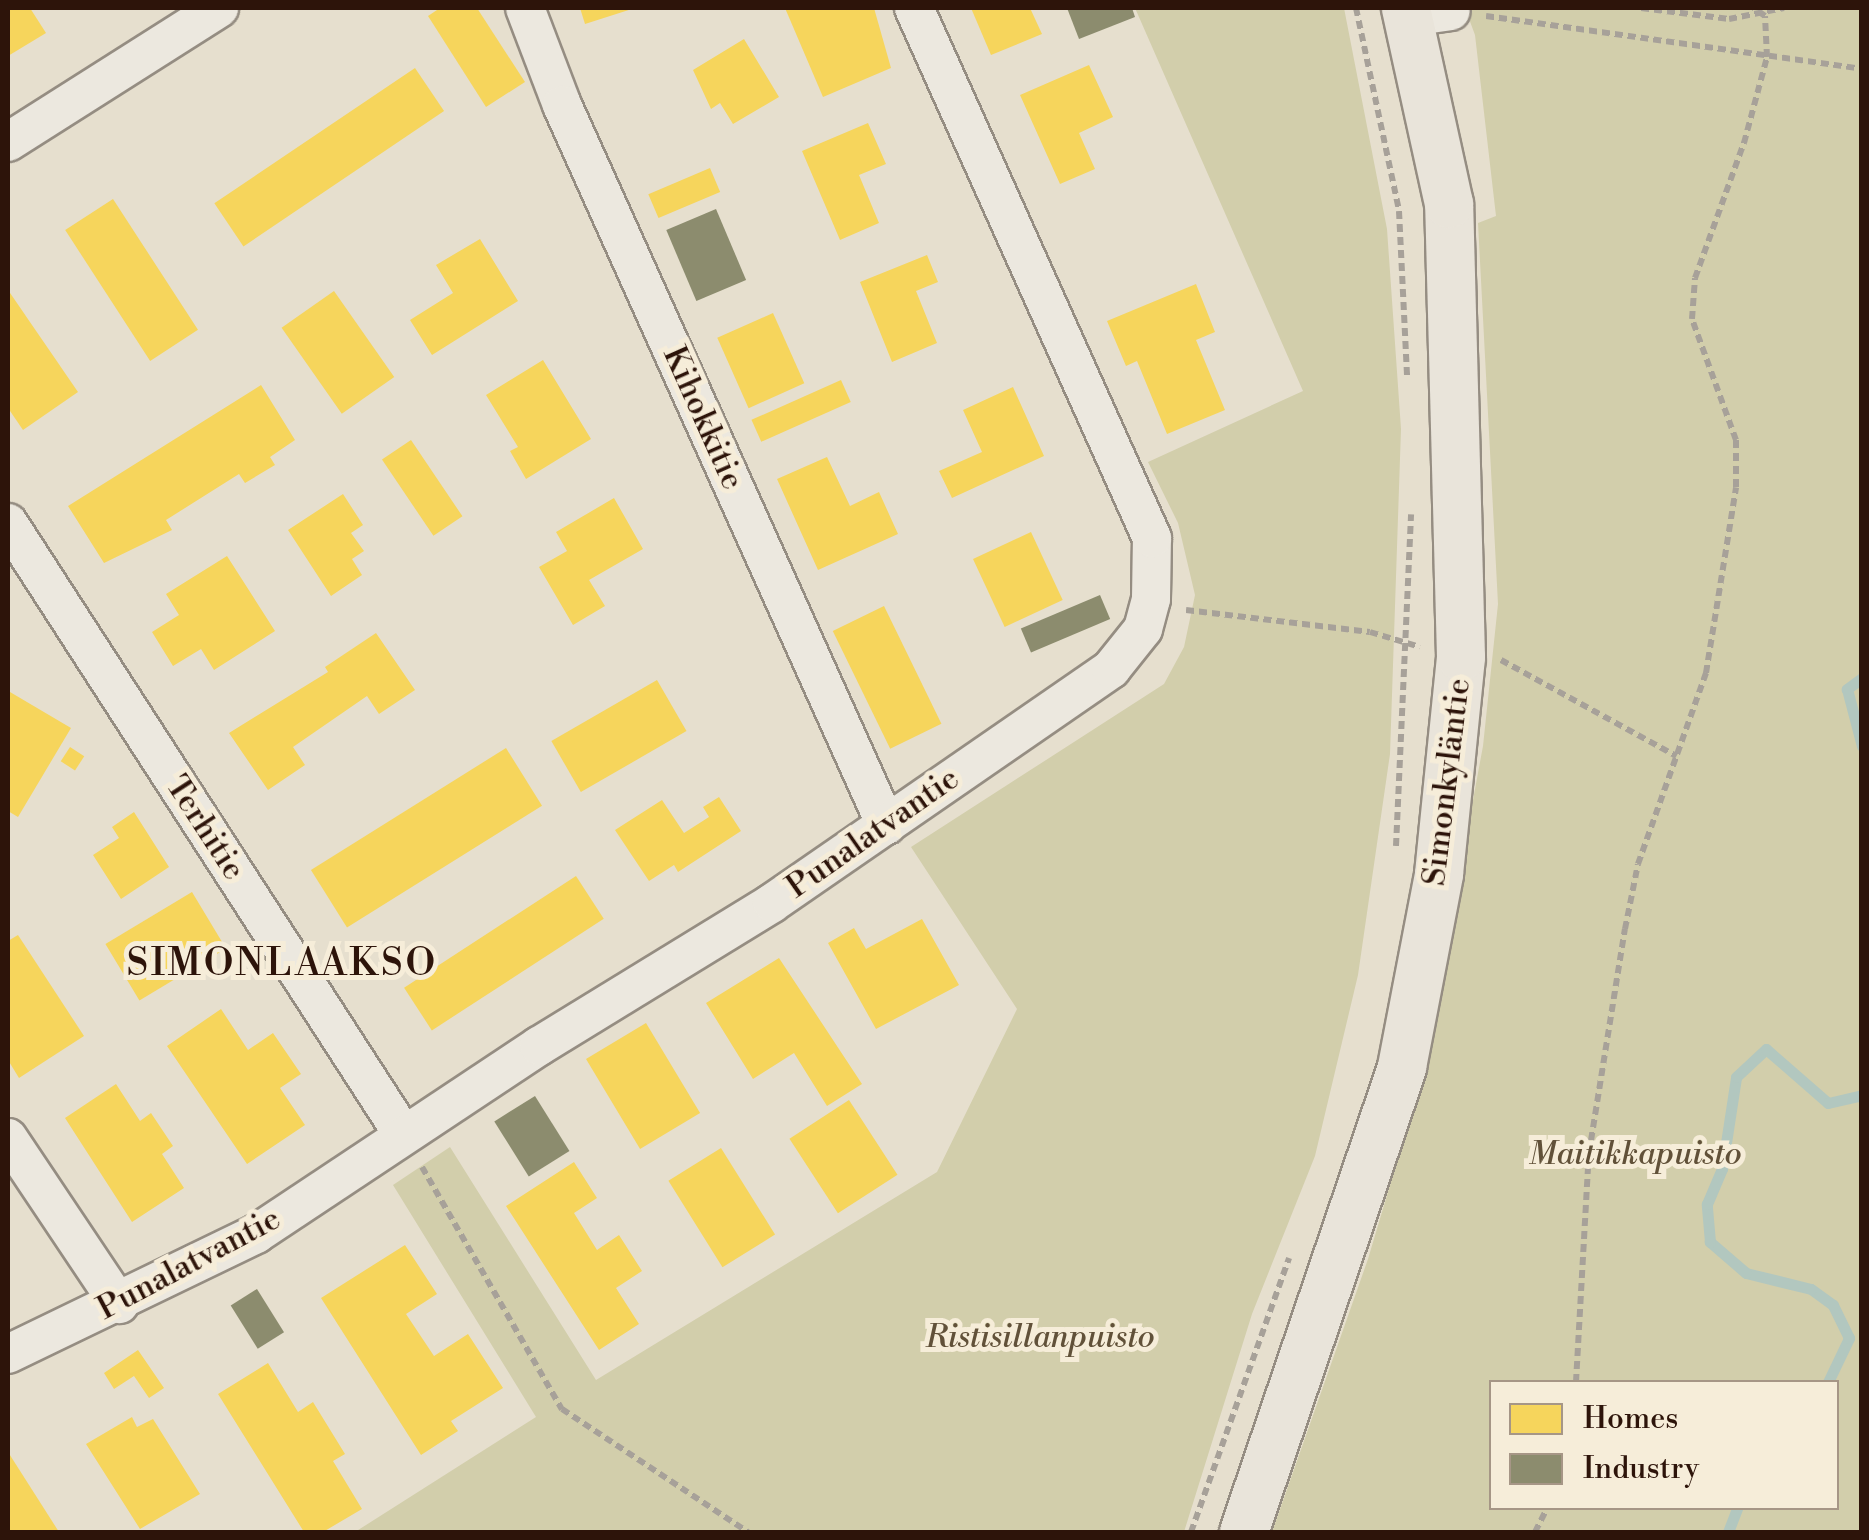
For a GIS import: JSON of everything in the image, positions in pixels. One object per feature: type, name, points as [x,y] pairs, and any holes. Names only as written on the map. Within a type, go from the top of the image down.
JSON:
[{"type":"main road","name":"Simonkyläntie","points":[[1244,1532],[1402,1067],[1439,874],[1461,657],[1449,204],[1422,12]]},
{"type":"street","points":[[8,142],[168,21],[219,8]]},
{"type":"street","name":"Kihokkitie","points":[[525,8],[576,138],[886,825]]},
{"type":"street","name":"Punalatvantie","points":[[8,1354],[256,1234],[403,1134],[886,825],[1112,668],[1143,629],[1152,599],[1152,538],[914,8]]},
{"type":"street","name":"Terhitie","points":[[8,523],[403,1134]]},
{"type":"street","points":[[8,1138],[118,1304]]},
{"type":"path","points":[[1356,8],[1399,211],[1408,390]]},
{"type":"path","points":[[1641,8],[1715,19],[1765,16],[1784,8]]},
{"type":"path","points":[[1754,8],[1765,16]]},
{"type":"path","points":[[1422,12],[1862,69]]},
{"type":"path","points":[[1576,1380],[1597,1094],[1638,864],[1706,673],[1736,487],[1736,440],[1692,318],[1694,278],[1744,143],[1766,57],[1765,16]]},
{"type":"path","points":[[1396,850],[1412,499]]},
{"type":"path","points":[[1152,599],[1176,609],[1370,632],[1461,657],[1509,661],[1618,730],[1676,756]]},
{"type":"path","points":[[403,1134],[562,1410],[748,1532]]},
{"type":"path","points":[[1191,1532],[1290,1255]]},
{"type":"green space","name":"Ristisillanpuisto","points":[[1135,8],[1344,8],[1387,229],[1401,429],[1390,754],[1358,975],[1315,1156],[1252,1314],[1184,1532],[355,1532],[536,1417],[393,1185],[450,1147],[596,1380],[937,1172],[1017,1009],[911,847],[1164,684],[1184,647],[1195,595],[1178,523],[1148,462],[1303,391]]},
{"type":"green space","name":"Maitikkapuisto","points":[[1465,8],[1861,8],[1861,1532],[1272,1532],[1368,1259],[1421,1081],[1483,746],[1498,604],[1478,223],[1496,216],[1475,35]]},
{"type":"building: Homes","points":[[8,8],[30,8],[46,33],[8,56]]},
{"type":"building: Homes","points":[[440,8],[477,8],[525,82],[486,107],[428,16]]},
{"type":"building: Homes","points":[[580,8],[635,8],[585,24]]},
{"type":"building: Homes","points":[[785,8],[874,8],[891,68],[823,97]]},
{"type":"building: Homes","points":[[971,8],[1030,8],[1042,34],[991,55]]},
{"type":"building: Homes","points":[[744,39],[779,97],[733,124],[720,103],[711,109],[693,70]]},
{"type":"building: Homes","points":[[1089,65],[1113,117],[1079,133],[1095,169],[1060,184],[1020,95]]},
{"type":"building: Homes","points":[[415,68],[444,111],[243,246],[214,203]]},
{"type":"building: Homes","points":[[868,123],[886,164],[859,175],[879,223],[840,240],[802,151]]},
{"type":"building: Homes","points":[[710,168],[720,192],[658,218],[648,194]]},
{"type":"building: Homes","points":[[113,199],[198,330],[150,361],[65,230]]},
{"type":"building: Homes","points":[[480,239],[518,301],[432,355],[410,320],[453,293],[436,265]]},
{"type":"building: Homes","points":[[927,255],[938,282],[916,291],[937,343],[892,362],[860,282]]},
{"type":"building: Homes","points":[[1196,284],[1215,332],[1196,340],[1225,410],[1167,434],[1137,361],[1126,366],[1107,321]]},
{"type":"building: Homes","points":[[8,290],[78,392],[23,430],[8,408]]},
{"type":"building: Homes","points":[[334,291],[394,377],[342,414],[282,328]]},
{"type":"building: Homes","points":[[773,313],[804,383],[749,408],[717,338]]},
{"type":"building: Homes","points":[[543,360],[591,439],[526,479],[510,451],[518,447],[486,395]]},
{"type":"building: Homes","points":[[841,380],[851,402],[761,442],[751,420]]},
{"type":"building: Homes","points":[[261,385],[295,440],[270,457],[275,465],[245,483],[239,474],[166,520],[172,530],[104,563],[68,506]]},
{"type":"building: Homes","points":[[1013,387],[1044,456],[952,498],[939,471],[982,452],[963,410]]},
{"type":"building: Homes","points":[[411,440],[462,516],[433,536],[382,460]]},
{"type":"building: Homes","points":[[827,457],[850,506],[879,492],[898,534],[818,570],[777,479]]},
{"type":"building: Homes","points":[[343,494],[363,525],[351,533],[364,551],[352,559],[362,575],[331,596],[288,530]]},
{"type":"building: Homes","points":[[614,498],[643,549],[589,580],[605,606],[573,625],[539,567],[567,551],[556,532]]},
{"type":"building: Homes","points":[[1031,532],[1063,600],[1005,627],[973,559]]},
{"type":"building: Homes","points":[[227,556],[275,631],[214,670],[201,649],[173,666],[152,632],[179,615],[166,594]]},
{"type":"building: Homes","points":[[884,606],[941,724],[890,749],[833,631]]},
{"type":"building: Homes","points":[[376,633],[415,690],[379,714],[367,696],[293,747],[305,765],[268,790],[229,733],[328,672],[325,667]]},
{"type":"building: Homes","points":[[657,680],[686,731],[581,792],[551,741]]},
{"type":"building: Homes","points":[[10,692],[71,728],[18,817],[8,811]]},
{"type":"building: Homes","points":[[70,747],[84,756],[75,771],[61,761]]},
{"type":"building: Homes","points":[[506,748],[542,806],[347,928],[311,870]]},
{"type":"building: Homes","points":[[719,797],[741,831],[678,872],[674,865],[649,881],[615,830],[662,800],[684,833],[709,817],[703,807]]},
{"type":"building: Homes","points":[[134,812],[169,867],[121,899],[93,855],[119,838],[112,827]]},
{"type":"building: Homes","points":[[576,876],[604,919],[432,1030],[404,988]]},
{"type":"building: Homes","points":[[192,892],[226,949],[139,1001],[105,944]]},
{"type":"building: Homes","points":[[922,919],[959,985],[876,1029],[828,943],[854,928],[866,949]]},
{"type":"building: Homes","points":[[18,935],[84,1036],[19,1078],[8,1060],[8,941]]},
{"type":"building: Homes","points":[[779,958],[862,1084],[827,1106],[794,1053],[753,1079],[706,1003]]},
{"type":"building: Homes","points":[[221,1009],[248,1050],[273,1033],[301,1074],[280,1088],[305,1125],[247,1164],[167,1046]]},
{"type":"building: Homes","points":[[646,1023],[700,1113],[640,1149],[586,1059]]},
{"type":"building: Homes","points":[[116,1084],[140,1121],[151,1113],[173,1146],[162,1154],[184,1188],[132,1222],[65,1118]]},
{"type":"building: Homes","points":[[849,1100],[897,1175],[838,1213],[789,1139]]},
{"type":"building: Homes","points":[[721,1148],[775,1235],[722,1267],[668,1181]]},
{"type":"building: Homes","points":[[574,1162],[597,1198],[574,1213],[597,1250],[619,1235],[642,1271],[616,1288],[639,1324],[599,1350],[506,1206]]},
{"type":"building: Homes","points":[[405,1245],[437,1294],[406,1314],[434,1356],[468,1334],[503,1388],[451,1421],[458,1431],[421,1455],[321,1298]]},
{"type":"building: Homes","points":[[138,1350],[164,1388],[149,1398],[134,1376],[114,1389],[104,1373]]},
{"type":"building: Homes","points":[[268,1363],[298,1412],[313,1402],[345,1454],[333,1461],[362,1509],[323,1532],[304,1532],[218,1394]]},
{"type":"building: Homes","points":[[132,1417],[137,1427],[153,1419],[200,1494],[140,1529],[86,1444]]},
{"type":"building: Homes","points":[[8,1452],[59,1532],[8,1532]]},
{"type":"building: Industry","points":[[1067,8],[1132,8],[1135,17],[1079,39]]},
{"type":"building: Industry","points":[[716,209],[746,280],[696,301],[666,230]]},
{"type":"building: Industry","points":[[1100,595],[1110,619],[1031,653],[1021,629]]},
{"type":"building: Industry","points":[[535,1096],[569,1151],[529,1177],[494,1121]]},
{"type":"building: Industry","points":[[257,1289],[284,1332],[258,1349],[231,1305]]},
{"type":"waterway","points":[[1862,678],[1847,689],[1862,746]]},
{"type":"waterway","points":[[1829,1380],[1849,1338],[1833,1305],[1811,1289],[1746,1273],[1710,1242],[1707,1204],[1722,1169],[1736,1077],[1766,1049],[1828,1103],[1862,1095]]},
{"type":"waterway","points":[[1728,1532],[1736,1510]]},
{"type":"district","name":"SIMONLAAKSO","points":[[282,964]]}]
